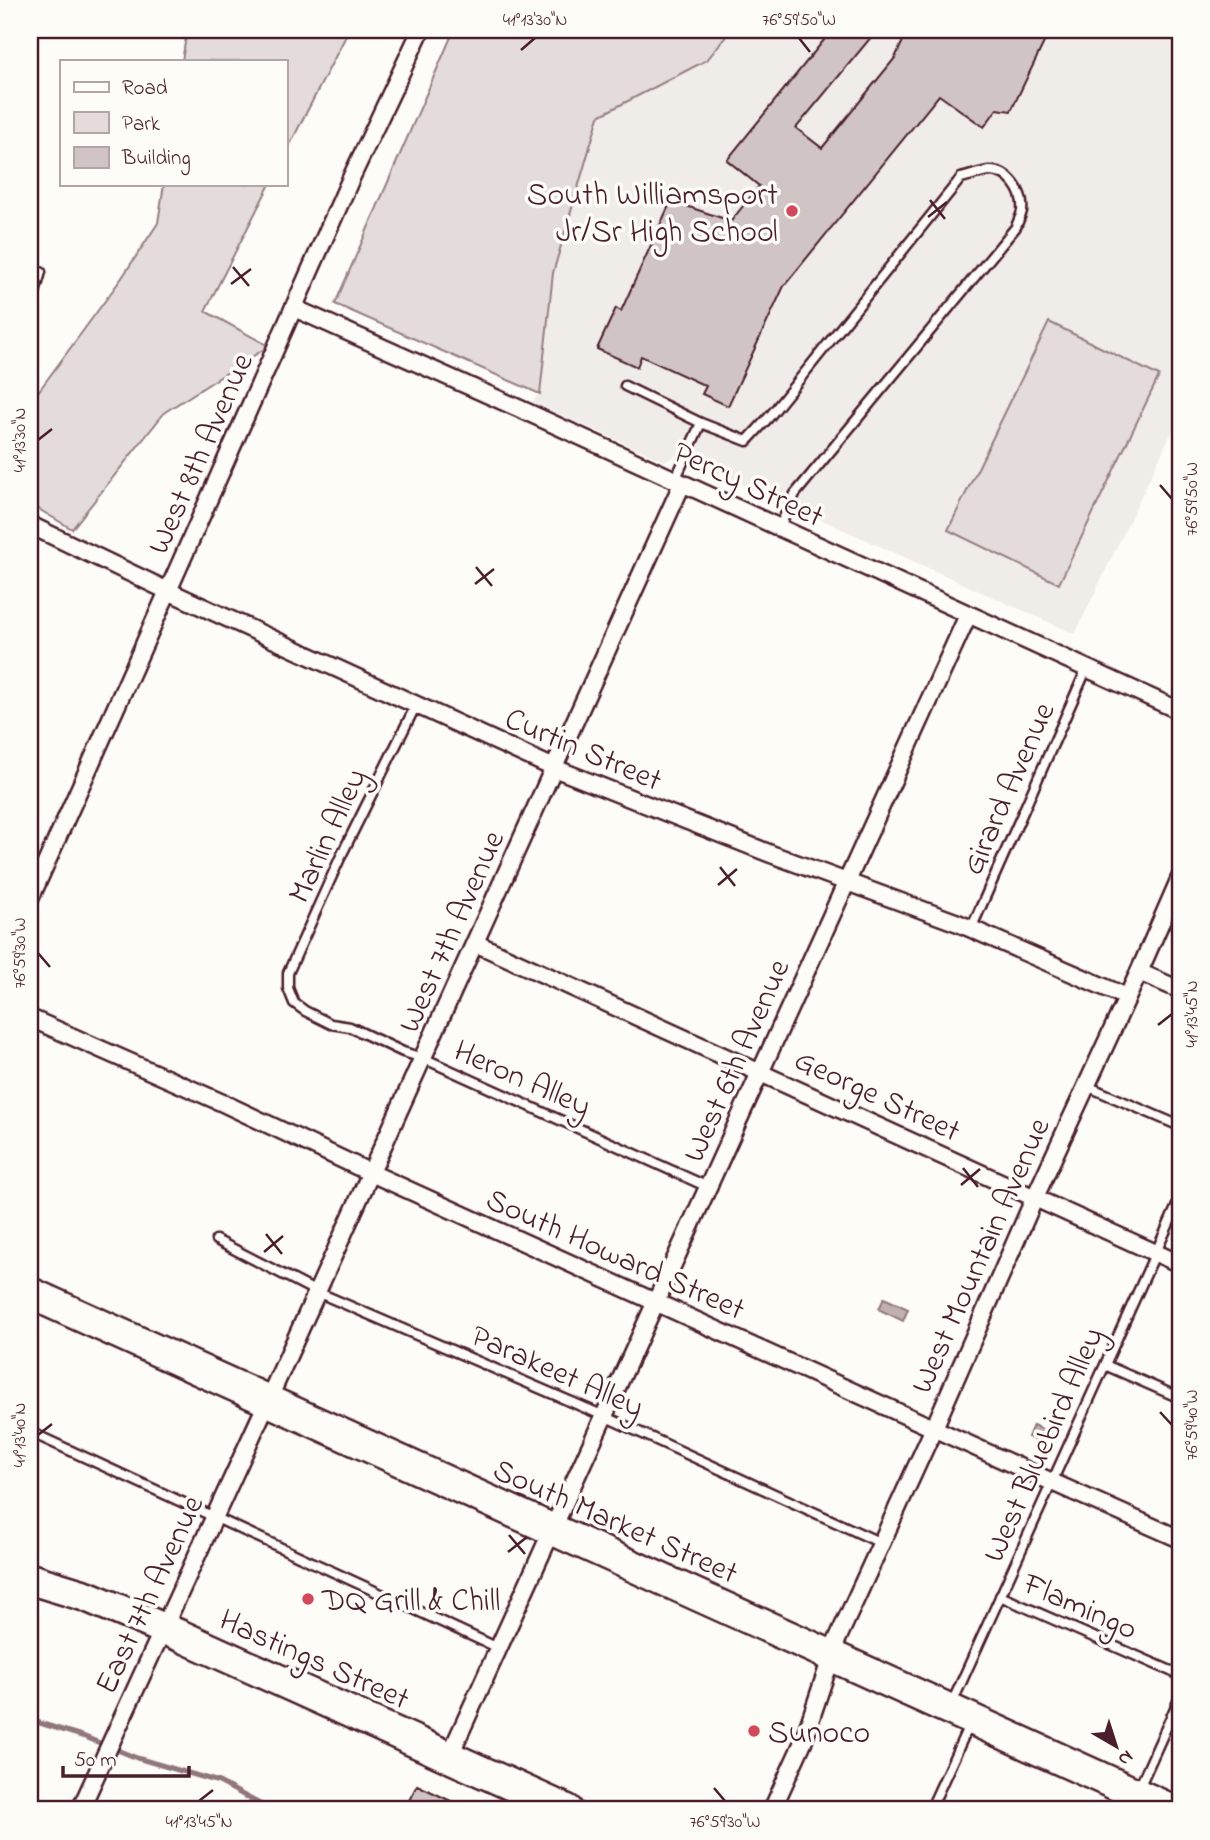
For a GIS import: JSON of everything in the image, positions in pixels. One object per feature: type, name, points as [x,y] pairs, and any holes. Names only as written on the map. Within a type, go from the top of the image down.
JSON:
[{"type":"highway","name":"South Market Street","points":[[30,1293],[960,1714],[1133,1802],[1172,1810]]},
{"type":"highway","name":"Hastings Street","points":[[30,1579],[86,1596],[163,1628],[567,1810]]},
{"type":"street","name":"West 8th Avenue","points":[[30,899],[352,176],[421,30]]},
{"type":"street","name":"Percy Street","points":[[294,307],[1180,711]]},
{"type":"street","name":"West 7th Avenue","points":[[268,1401],[554,768],[679,482]]},
{"type":"street","name":"Curtin Street","points":[[30,525],[169,592],[554,768],[971,929],[1127,997]]},
{"type":"street","name":"West 6th Avenue","points":[[449,1757],[968,614]]},
{"type":"street","name":"West Mountain Avenue","points":[[772,1810],[803,1742],[836,1640],[1180,878]]},
{"type":"street","name":"George Street","points":[[475,943],[1180,1264]]},
{"type":"street","points":[[1139,972],[1180,990]]},
{"type":"street","name":"South Howard Street","points":[[30,1018],[225,1104],[371,1173],[1180,1539]]},
{"type":"street","name":"East 7th Avenue","points":[[79,1810],[268,1401]]},
{"type":"lane","points":[[625,386],[701,423],[747,441],[961,178],[989,171],[1006,176],[1014,183],[1022,202],[1016,227],[794,494],[779,528]]},
{"type":"lane","points":[[30,310],[41,272]]},
{"type":"lane","points":[[679,482],[701,423]]},
{"type":"lane","name":"Girard Avenue","points":[[971,929],[1087,668]]},
{"type":"lane","name":"Marlin Alley","points":[[288,988],[288,973],[341,856],[416,705]]},
{"type":"lane","name":"Heron Alley","points":[[288,988],[294,1003],[305,1012],[331,1024],[350,1027],[403,1052],[423,1058],[708,1188]]},
{"type":"lane","points":[[1086,1086],[1180,1126]]},
{"type":"lane","name":"West Bluebird Alley","points":[[930,1810],[1000,1596],[1180,1199]]},
{"type":"lane","name":"Parakeet Alley","points":[[216,1240],[317,1292],[604,1416],[881,1543]]},
{"type":"lane","points":[[1105,1365],[1180,1398]]},
{"type":"lane","points":[[30,1432],[498,1648]]},
{"type":"lane","name":"Flamingo","points":[[1000,1596],[1180,1675]]},
{"type":"lane","points":[[1133,1802],[1180,1697]]},
{"type":"shaded area","points":[[731,30],[1180,30],[1180,415],[1075,634],[678,455],[664,461],[532,402],[540,394],[553,273],[599,116],[707,60]]},
{"type":"shaded area","points":[[884,1298],[908,1309],[903,1321],[879,1309]]},
{"type":"shaded area","points":[[1033,1425],[1057,1436],[1052,1448],[1028,1437]]},
{"type":"green space","points":[[187,30],[349,30],[287,150],[287,60],[182,60]]},
{"type":"green space","points":[[454,30],[731,30],[707,60],[599,116],[553,273],[540,394],[335,304]]},
{"type":"green space","points":[[164,186],[269,186],[205,311],[269,346],[165,412],[72,529],[30,504],[30,403],[121,279],[158,223]]},
{"type":"green space","points":[[1049,322],[1159,376],[1059,584],[948,530]]},
{"type":"building","name":"South Williamsport Jr/Sr High School","points":[[832,30],[877,30],[796,128],[822,148],[895,58],[908,30],[1050,30],[1011,111],[997,109],[984,127],[939,95],[784,286],[728,406],[702,394],[706,386],[641,356],[637,367],[597,349],[616,308],[621,311],[671,201],[731,221],[759,186],[727,160]]},
{"type":"building","points":[[417,1785],[470,1810],[404,1810]]},
{"type":"waterway","points":[[30,1720],[85,1737],[137,1758],[219,1782],[271,1810]]},
{"type":"place","name":"South Williamsport Jr/Sr High School","points":[[792,211]]},
{"type":"place","name":"DQ Grill & Chill","points":[[308,1599]]},
{"type":"place","name":"Sunoco","points":[[754,1731]]}]
